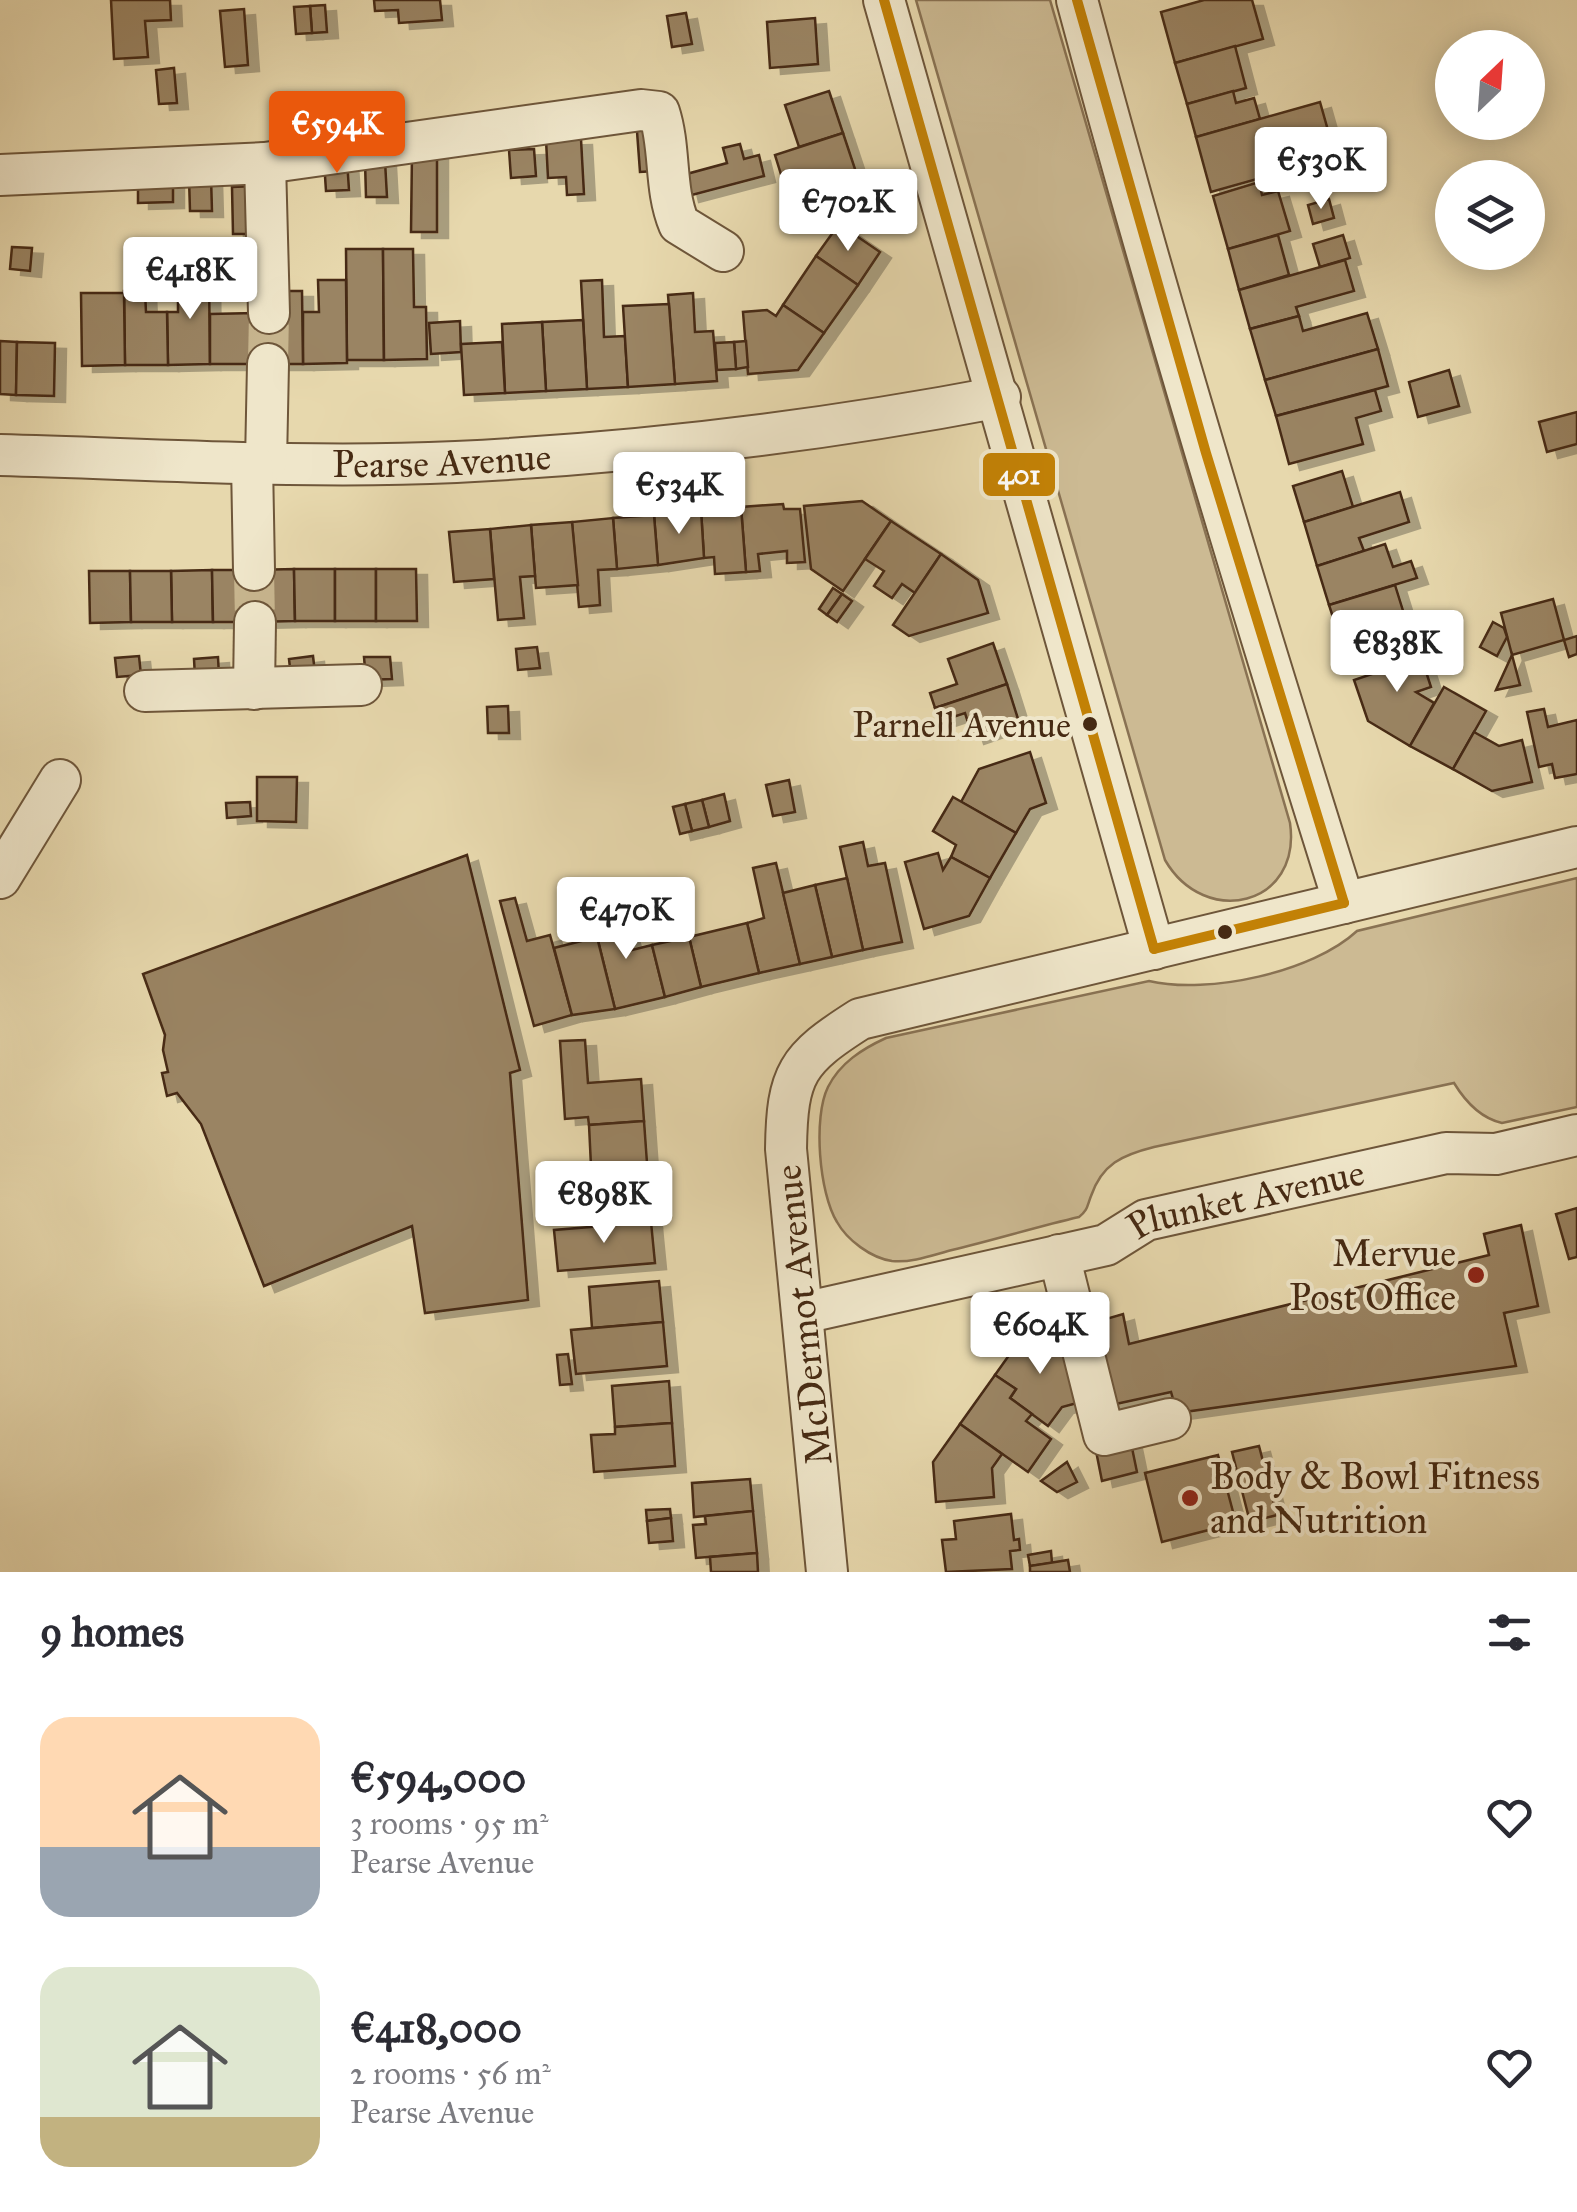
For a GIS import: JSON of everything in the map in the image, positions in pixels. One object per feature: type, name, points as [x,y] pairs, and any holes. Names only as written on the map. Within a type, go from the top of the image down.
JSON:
[{"type":"street","points":[[884,0],[1154,949],[1577,847]]},
{"type":"street","points":[[1076,0],[1213,478],[1344,903]]},
{"type":"street","points":[[0,175],[264,162],[641,110],[659,112],[667,138],[670,190],[679,224],[723,252]]},
{"type":"street","points":[[264,162],[270,313]]},
{"type":"street","points":[[254,570],[268,364]]},
{"type":"street","name":"Pearse Avenue","points":[[0,455],[259,462],[455,462],[632,448],[814,427],[1000,397]]},
{"type":"street","points":[[254,689],[255,622]]},
{"type":"street","points":[[145,691],[361,685]]},
{"type":"street","points":[[0,878],[60,780]]},
{"type":"street","name":"McDermot Avenue","points":[[827,1572],[786,1148],[786,1104],[803,1062],[860,1019],[1154,949]]},
{"type":"street","name":"Plunket Avenue","points":[[803,1313],[1106,1245],[1146,1220],[1446,1152],[1496,1154],[1577,1134]]},
{"type":"street","points":[[1059,1255],[1104,1435],[1170,1420]]},
{"type":"shaded area","points":[[916,0],[1050,0],[1290,823],[1290,851],[1281,874],[1266,889],[1247,898],[1225,900],[1203,895],[1182,882],[1165,860]]},
{"type":"shaded area","points":[[1577,878],[1577,1107],[1502,1123],[1474,1108],[1454,1083],[1154,1147],[1123,1158],[1107,1169],[1079,1217],[907,1261],[884,1259],[860,1247],[841,1229],[831,1209],[820,1155],[823,1100],[845,1064],[886,1038],[1149,981],[1200,985],[1259,977],[1314,958],[1357,931]]},
{"type":"building","points":[[111,0],[170,0],[171,20],[145,21],[148,57],[114,59]]},
{"type":"building","points":[[374,0],[440,0],[442,20],[399,23],[398,10],[375,11]]},
{"type":"building","points":[[1204,0],[1252,0],[1263,39],[1175,63],[1161,12]]},
{"type":"building","points":[[325,5],[327,32],[312,33],[310,6]]},
{"type":"building","points":[[310,6],[312,33],[296,34],[294,7]]},
{"type":"building","points":[[244,9],[248,65],[225,67],[220,11]]},
{"type":"building","points":[[686,13],[692,44],[672,47],[667,16]]},
{"type":"building","points":[[815,18],[818,64],[770,68],[767,22]]},
{"type":"building","points":[[1235,46],[1246,88],[1187,104],[1175,63]]},
{"type":"building","points":[[174,68],[177,103],[159,104],[156,70]]},
{"type":"building","points":[[829,91],[843,133],[799,147],[785,105]]},
{"type":"building","points":[[1233,91],[1236,103],[1254,98],[1260,119],[1196,137],[1187,104]]},
{"type":"building","points":[[1320,102],[1329,134],[1275,149],[1282,172],[1211,192],[1196,137]]},
{"type":"building","points":[[651,117],[655,171],[640,172],[636,118]]},
{"type":"building","points":[[843,133],[857,175],[788,197],[775,155]]},
{"type":"building","points":[[581,139],[584,194],[567,195],[566,177],[548,178],[546,140]]},
{"type":"building","points":[[740,144],[744,159],[759,155],[764,176],[688,196],[683,175],[727,163],[723,148]]},
{"type":"building","points":[[534,149],[536,176],[511,178],[509,150]]},
{"type":"building","points":[[412,152],[437,153],[437,232],[411,232]]},
{"type":"building","points":[[347,160],[349,190],[326,191],[324,161]]},
{"type":"building","points":[[365,161],[385,161],[387,197],[366,197]]},
{"type":"building","points":[[138,177],[173,177],[173,202],[138,203]]},
{"type":"building","points":[[211,177],[212,211],[190,211],[189,178]]},
{"type":"building","points":[[1259,182],[1262,195],[1278,191],[1290,231],[1228,249],[1213,196]]},
{"type":"building","points":[[255,186],[257,234],[233,234],[232,187]]},
{"type":"building","points":[[1329,199],[1334,218],[1313,224],[1308,205]]},
{"type":"building","points":[[839,224],[880,252],[858,285],[816,256]]},
{"type":"building","points":[[1278,235],[1289,275],[1239,290],[1228,249]]},
{"type":"building","points":[[1343,235],[1350,258],[1320,267],[1313,244]]},
{"type":"building","points":[[12,247],[32,248],[30,271],[10,269]]},
{"type":"building","points":[[346,249],[383,249],[384,360],[347,360]]},
{"type":"building","points":[[383,249],[413,249],[414,307],[426,307],[427,359],[384,360]]},
{"type":"building","points":[[816,256],[858,285],[824,333],[783,305]]},
{"type":"building","points":[[1345,260],[1354,291],[1296,307],[1299,316],[1250,329],[1239,290]]},
{"type":"building","points":[[178,273],[209,273],[210,364],[168,365],[167,312],[178,312]]},
{"type":"building","points":[[318,280],[346,280],[347,363],[303,364],[303,312],[319,312]]},
{"type":"building","points":[[602,280],[604,337],[625,336],[628,387],[587,389],[581,281]]},
{"type":"building","points":[[124,291],[145,291],[146,312],[167,312],[168,365],[125,365]]},
{"type":"building","points":[[278,291],[302,291],[303,364],[255,364],[255,313]]},
{"type":"building","points":[[81,293],[124,293],[125,365],[82,366]]},
{"type":"building","points":[[693,293],[695,332],[713,331],[717,381],[675,384],[668,295]]},
{"type":"building","points":[[669,304],[675,384],[628,387],[623,306]]},
{"type":"building","points":[[783,305],[824,333],[798,370],[748,374],[743,312],[767,310],[776,316]]},
{"type":"building","points":[[255,313],[255,364],[210,364],[210,314]]},
{"type":"building","points":[[1367,313],[1378,349],[1265,380],[1250,329],[1299,316],[1303,331]]},
{"type":"building","points":[[583,320],[587,389],[546,391],[542,322]]},
{"type":"building","points":[[460,321],[461,352],[431,354],[429,323]]},
{"type":"building","points":[[542,322],[546,391],[505,393],[502,324]]},
{"type":"building","points":[[0,341],[17,342],[16,395],[0,394]]},
{"type":"building","points":[[746,341],[748,367],[736,369],[734,342]]},
{"type":"building","points":[[17,342],[55,343],[54,396],[16,395]]},
{"type":"building","points":[[502,342],[505,393],[464,395],[461,344]]},
{"type":"building","points":[[734,342],[736,369],[717,370],[715,343]]},
{"type":"building","points":[[1378,349],[1388,386],[1276,416],[1265,380]]},
{"type":"building","points":[[1449,370],[1459,406],[1418,417],[1409,382]]},
{"type":"building","points":[[1375,390],[1381,411],[1356,418],[1363,444],[1289,464],[1276,416]]},
{"type":"building","points":[[1577,412],[1577,444],[1547,452],[1539,422]]},
{"type":"building","points":[[1342,471],[1353,507],[1304,522],[1293,486]]},
{"type":"building","points":[[1400,492],[1409,522],[1359,538],[1364,551],[1317,566],[1304,522]]},
{"type":"building","points":[[862,501],[891,521],[843,591],[811,569],[804,506]]},
{"type":"building","points":[[783,504],[784,509],[800,509],[805,562],[787,563],[787,551],[758,554],[760,571],[746,572],[741,507]]},
{"type":"building","points":[[741,507],[746,572],[715,574],[714,557],[704,558],[701,510]]},
{"type":"building","points":[[701,510],[704,558],[658,565],[654,515]]},
{"type":"building","points":[[654,515],[658,565],[617,569],[613,518]]},
{"type":"building","points":[[613,518],[617,569],[598,570],[600,605],[579,607],[572,522]]},
{"type":"building","points":[[891,521],[941,554],[915,593],[902,584],[892,598],[874,586],[884,571],[865,559]]},
{"type":"building","points":[[572,522],[578,585],[536,588],[531,525]]},
{"type":"building","points":[[531,525],[535,576],[520,577],[524,618],[498,620],[490,529]]},
{"type":"building","points":[[490,529],[494,579],[454,582],[449,532]]},
{"type":"building","points":[[1385,544],[1393,567],[1411,561],[1417,578],[1329,605],[1317,566]]},
{"type":"building","points":[[941,554],[978,580],[988,613],[909,636],[893,625]]},
{"type":"building","points":[[294,569],[295,621],[253,622],[253,570]]},
{"type":"building","points":[[294,569],[335,569],[335,621],[295,621]]},
{"type":"building","points":[[335,569],[376,569],[376,621],[335,621]]},
{"type":"building","points":[[376,569],[416,569],[417,621],[376,621]]},
{"type":"building","points":[[212,570],[213,622],[172,622],[171,571]]},
{"type":"building","points":[[212,570],[253,570],[253,622],[213,622]]},
{"type":"building","points":[[89,571],[130,571],[131,622],[90,623]]},
{"type":"building","points":[[130,571],[171,571],[172,622],[131,622]]},
{"type":"building","points":[[1395,585],[1413,643],[1353,661],[1349,646],[1343,648],[1329,605]]},
{"type":"building","points":[[833,588],[842,594],[827,615],[819,609]]},
{"type":"building","points":[[842,594],[852,601],[837,622],[827,615]]},
{"type":"building","points":[[1553,599],[1564,640],[1512,655],[1501,613]]},
{"type":"building","points":[[1493,622],[1504,628],[1507,637],[1497,656],[1480,647]]},
{"type":"building","points":[[1577,636],[1577,654],[1569,657],[1564,640]]},
{"type":"building","points":[[993,643],[1007,684],[935,708],[930,693],[957,684],[948,659]]},
{"type":"building","points":[[1417,644],[1431,687],[1416,692],[1434,703],[1410,746],[1368,721],[1354,680],[1393,667],[1389,653]]},
{"type":"building","points":[[537,647],[540,668],[518,670],[516,649]]},
{"type":"building","points":[[1512,655],[1520,685],[1496,690]]},
{"type":"building","points":[[139,656],[141,675],[117,677],[115,658]]},
{"type":"building","points":[[313,656],[315,673],[291,677],[289,659]]},
{"type":"building","points":[[218,657],[219,676],[195,677],[194,659]]},
{"type":"building","points":[[364,657],[390,657],[392,679],[366,680]]},
{"type":"building","points":[[1007,684],[1019,722],[973,738],[965,713],[941,721],[935,708]]},
{"type":"building","points":[[1444,687],[1486,711],[1453,769],[1410,746]]},
{"type":"building","points":[[508,706],[509,733],[488,733],[487,707]]},
{"type":"building","points":[[1544,709],[1548,727],[1577,720],[1577,774],[1555,778],[1552,764],[1539,767],[1527,712]]},
{"type":"building","points":[[1474,732],[1499,746],[1522,740],[1532,782],[1492,791],[1453,769]]},
{"type":"building","points":[[1030,752],[1046,803],[1030,809],[1016,833],[961,802],[979,769]]},
{"type":"building","points":[[257,777],[297,777],[296,822],[257,821]]},
{"type":"building","points":[[789,780],[795,812],[773,816],[766,785]]},
{"type":"building","points":[[724,794],[730,821],[709,827],[702,800]]},
{"type":"building","points":[[953,797],[1016,833],[990,878],[951,857],[956,845],[933,831]]},
{"type":"building","points":[[702,800],[709,827],[692,831],[685,804]]},
{"type":"building","points":[[250,802],[251,816],[227,818],[226,803]]},
{"type":"building","points":[[685,804],[692,831],[680,834],[673,807]]},
{"type":"building","points":[[863,842],[868,866],[885,863],[902,942],[863,950],[840,847]]},
{"type":"building","points":[[938,853],[943,870],[951,857],[990,878],[969,916],[924,929],[905,862]]},
{"type":"building","points":[[467,855],[520,1070],[510,1073],[528,1300],[425,1313],[412,1226],[264,1286],[201,1124],[177,1093],[167,1096],[162,1073],[168,1072],[163,1050],[165,1035],[143,974]]},
{"type":"building","points":[[776,863],[800,964],[759,973],[747,923],[764,918],[753,868]]},
{"type":"building","points":[[847,878],[863,950],[832,957],[815,885]]},
{"type":"building","points":[[815,885],[832,957],[800,964],[783,893]]},
{"type":"building","points":[[515,898],[527,941],[550,935],[572,1015],[534,1026],[500,901]]},
{"type":"building","points":[[613,903],[620,931],[627,930],[632,950],[652,945],[665,997],[615,1009],[590,908]]},
{"type":"building","points":[[747,923],[759,973],[701,987],[689,937]]},
{"type":"building","points":[[597,937],[615,1009],[572,1015],[554,948]]},
{"type":"building","points":[[689,937],[701,987],[665,997],[652,945]]},
{"type":"building","points":[[585,1040],[588,1083],[641,1079],[644,1121],[589,1125],[588,1117],[565,1119],[560,1041]]},
{"type":"building","points":[[644,1121],[647,1163],[591,1166],[589,1125]]},
{"type":"building","points":[[647,1183],[651,1222],[595,1227],[592,1187]]},
{"type":"building","points":[[1577,1208],[1577,1257],[1569,1259],[1556,1214]]},
{"type":"building","points":[[651,1222],[655,1263],[558,1271],[554,1230]]},
{"type":"building","points":[[1521,1225],[1538,1306],[1504,1313],[1516,1366],[1177,1413],[1171,1392],[1102,1407],[1082,1326],[1123,1314],[1129,1344],[1489,1255],[1484,1234]]},
{"type":"building","points":[[659,1281],[663,1322],[592,1328],[589,1287]]},
{"type":"building","points":[[663,1322],[667,1366],[576,1374],[571,1330]]},
{"type":"building","points":[[1060,1334],[1077,1403],[1062,1407],[1048,1426],[1010,1398],[1016,1389],[995,1375],[1017,1344]]},
{"type":"building","points":[[568,1354],[572,1384],[560,1385],[557,1355]]},
{"type":"building","points":[[995,1375],[1016,1389],[1010,1398],[1032,1414],[1026,1421],[1051,1439],[1028,1472],[960,1424]]},
{"type":"building","points":[[669,1381],[672,1423],[615,1427],[612,1386]]},
{"type":"building","points":[[672,1423],[675,1466],[594,1472],[591,1435],[615,1434],[615,1427]]},
{"type":"building","points":[[960,1424],[1002,1454],[992,1468],[994,1497],[936,1502],[933,1462]]},
{"type":"building","points":[[1131,1443],[1137,1472],[1102,1481],[1096,1451]]},
{"type":"building","points":[[1259,1446],[1277,1515],[1250,1522],[1232,1452]]},
{"type":"building","name":"Body & Bowl Fitness and Nutrition","points":[[1218,1455],[1236,1523],[1162,1542],[1145,1473]]},
{"type":"building","points":[[1067,1462],[1077,1482],[1057,1492],[1041,1481]]},
{"type":"building","points":[[750,1479],[753,1511],[694,1517],[692,1483]]},
{"type":"building","points":[[670,1509],[671,1518],[647,1521],[646,1510]]},
{"type":"building","points":[[753,1511],[757,1553],[696,1558],[693,1525],[706,1524],[705,1516]]},
{"type":"building","points":[[1011,1514],[1014,1540],[1019,1539],[1020,1550],[1010,1551],[1012,1569],[946,1572],[942,1540],[956,1539],[954,1521]]},
{"type":"building","points":[[671,1518],[673,1541],[649,1543],[647,1521]]},
{"type":"building","points":[[1051,1551],[1052,1563],[1030,1566],[1028,1555]]},
{"type":"building","points":[[757,1553],[758,1572],[711,1572],[710,1557]]},
{"type":"building","points":[[1068,1560],[1070,1572],[1030,1572],[1030,1566]]},
{"type":"tunnel","points":[[268,364],[269,313]]},
{"type":"tunnel","points":[[254,570],[255,622]]},
{"type":"transit line","name":"401","points":[[884,0],[1154,949]]},
{"type":"transit line","name":"401","points":[[1077,0],[1206,453],[1344,903]]},
{"type":"transit line","name":"401","points":[[1154,949],[1344,903]]},
{"type":"place","name":"Parnell Avenue","points":[[1090,724]]},
{"type":"place","name":"Mervue Post Office","points":[[1476,1275]]},
{"type":"place","name":"Body & Bowl Fitness and Nutrition","points":[[1190,1498]]}]
